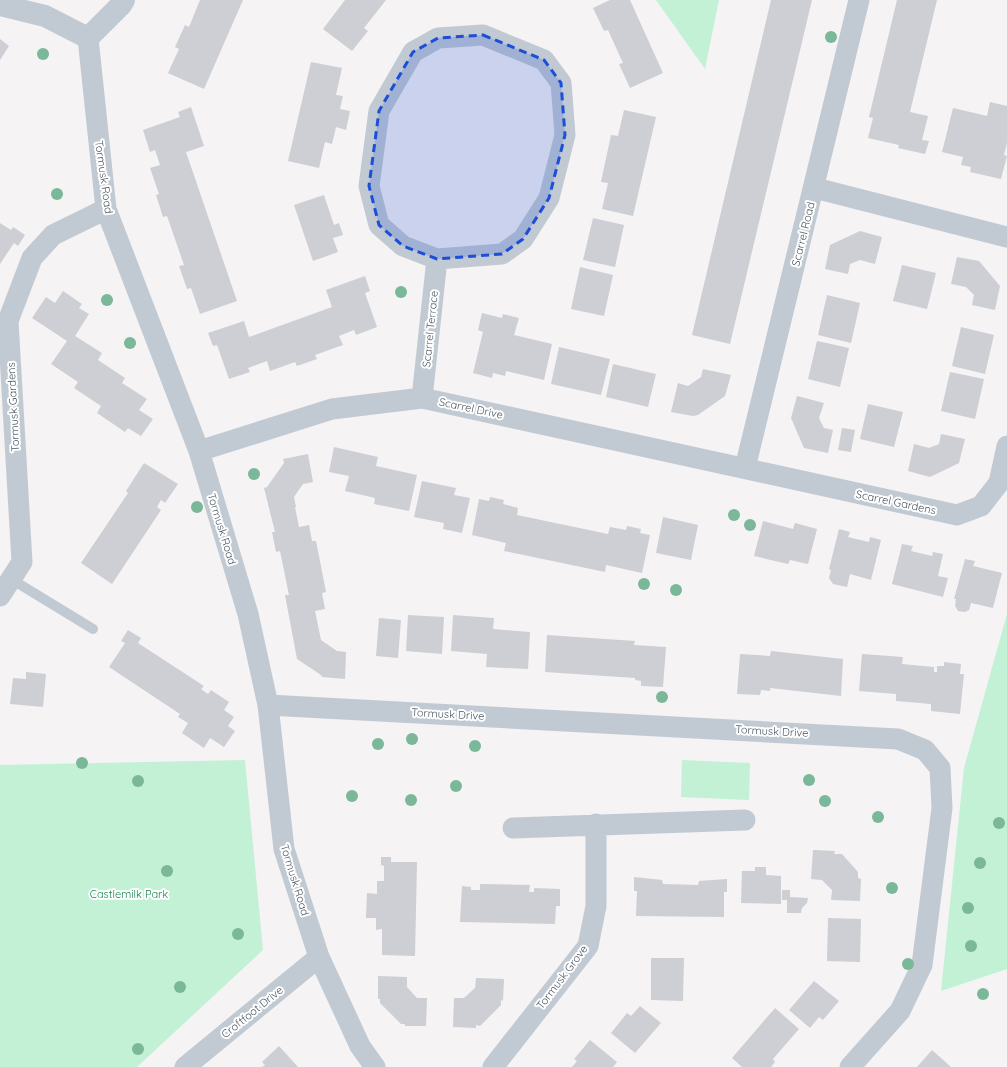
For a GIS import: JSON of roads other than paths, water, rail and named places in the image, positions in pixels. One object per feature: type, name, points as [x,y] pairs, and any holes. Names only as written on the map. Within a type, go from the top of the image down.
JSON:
[{"type":"street","points":[[0,5],[45,16],[88,38],[122,5],[124,0]]},
{"type":"street","name":"Scarrel Road","points":[[745,468],[860,0]]},
{"type":"street","points":[[483,35],[544,60],[561,84],[565,135],[548,198],[524,239],[502,254],[437,259],[403,246],[379,225],[369,186],[379,111],[413,52],[438,38],[483,35]]},
{"type":"street","name":"Tormusk Road","points":[[88,38],[106,209],[199,451],[248,614],[268,705],[284,850],[319,957],[360,1046],[375,1067]]},
{"type":"street","points":[[815,188],[1007,238]]},
{"type":"street","name":"Tormusk Gardens","points":[[6,588],[22,562],[8,321],[32,258],[53,235],[106,209]]},
{"type":"street","name":"Scarrel Terrace","points":[[422,398],[437,259]]},
{"type":"street","name":"Scarrel Drive","points":[[199,451],[332,409],[422,398],[745,468]]},
{"type":"street","name":"Scarrel Gardens","points":[[745,468],[957,515],[982,506],[999,483],[1007,446]]},
{"type":"street","name":"Tormusk Drive","points":[[268,705],[898,739],[925,750],[940,768],[942,808],[922,965],[900,1010],[850,1067]]},
{"type":"street","points":[[513,828],[745,820]]},
{"type":"street","name":"Tormusk Grove","points":[[493,1067],[588,946],[596,906],[596,824]]},
{"type":"street","name":"Croftfoot Drive","points":[[186,1067],[319,957]]},
{"type":"lane","points":[[6,588],[93,629]]},
{"type":"park label","name":"Castlemilk Park","points":[[129,894]]}]
